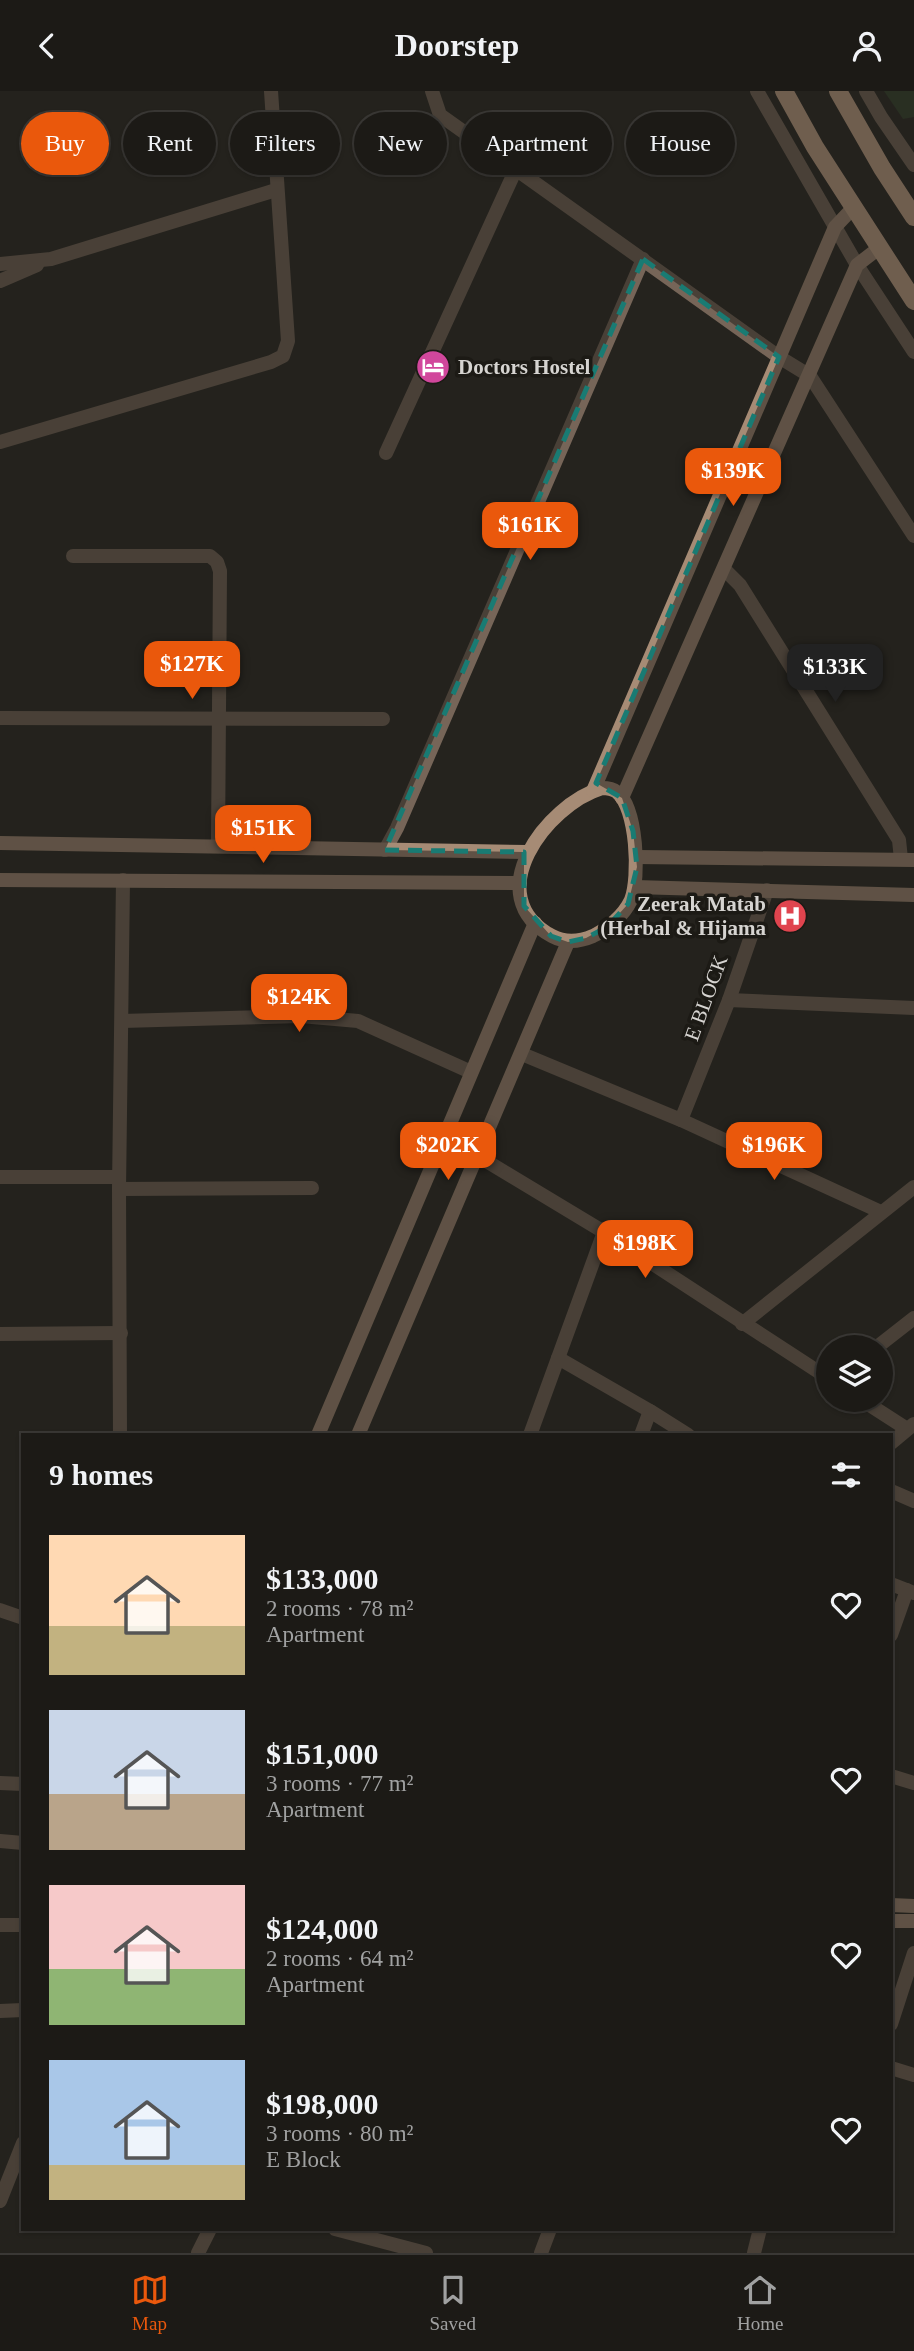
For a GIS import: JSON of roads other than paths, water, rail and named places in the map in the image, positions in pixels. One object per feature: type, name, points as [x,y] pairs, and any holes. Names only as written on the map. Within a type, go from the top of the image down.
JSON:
[{"type":"main road","points":[[784,91],[814,147],[914,300]]},
{"type":"main road","points":[[838,91],[914,217]]},
{"type":"street","points":[[0,442],[271,362],[283,356],[288,341],[271,91]]},
{"type":"street","points":[[432,91],[440,115],[461,130]]},
{"type":"street","points":[[757,91],[857,265],[914,352]]},
{"type":"street","points":[[866,91],[881,117],[909,147],[914,165]]},
{"type":"street","points":[[386,453],[513,175]]},
{"type":"street","points":[[524,175],[779,357],[810,376],[914,536]]},
{"type":"street","points":[[0,281],[51,259],[276,190]]},
{"type":"street","points":[[593,790],[835,227],[853,208]]},
{"type":"street","points":[[622,799],[857,265],[879,248]]},
{"type":"street","points":[[0,264],[51,259]]},
{"type":"street","points":[[385,850],[397,828],[643,259]]},
{"type":"street","points":[[73,556],[210,556],[217,562],[220,571],[218,846]]},
{"type":"street","points":[[636,857],[907,860],[899,840],[740,585],[724,570]]},
{"type":"street","points":[[0,718],[383,719]]},
{"type":"street","points":[[609,788],[617,792],[622,799],[633,831],[635,887],[628,904],[607,927],[586,939],[568,942],[551,936],[535,923],[524,906],[520,883],[527,852],[555,817],[593,790],[609,788]]},
{"type":"street","points":[[0,843],[527,852]]},
{"type":"street","points":[[0,880],[520,883]]},
{"type":"street","points":[[120,1433],[119,1183],[123,880]]},
{"type":"street","points":[[635,887],[914,895]]},
{"type":"street","name":"E BLOCK","points":[[681,1120],[729,1000],[766,890]]},
{"type":"street","points":[[319,1433],[535,923]]},
{"type":"street","points":[[359,1433],[568,942]]},
{"type":"street","points":[[729,1000],[914,1008]]},
{"type":"street","points":[[122,1021],[301,1016],[358,1021],[471,1072]]},
{"type":"street","points":[[522,1054],[681,1120],[881,1212]]},
{"type":"street","points":[[478,1156],[604,1232],[816,1370]]},
{"type":"street","points":[[0,1177],[312,1188]]},
{"type":"street","points":[[742,1324],[914,1187]]},
{"type":"street","points":[[531,1433],[604,1232]]},
{"type":"street","points":[[892,1335],[914,1318]]},
{"type":"street","points":[[0,1334],[121,1333]]},
{"type":"street","points":[[558,1358],[685,1433]]},
{"type":"street","points":[[642,1433],[650,1411]]},
{"type":"street","points":[[883,1412],[910,1427],[893,1441]]},
{"type":"street","points":[[893,1492],[914,1501]]},
{"type":"street","points":[[893,1585],[910,1591],[893,1630]]},
{"type":"street","points":[[0,1610],[21,1617]]},
{"type":"street","points":[[893,1777],[914,1783]]},
{"type":"street","points":[[0,1783],[21,1784]]},
{"type":"street","points":[[0,1841],[21,1843]]},
{"type":"street","points":[[893,1905],[914,1906]]},
{"type":"street","points":[[893,1921],[914,1921]]},
{"type":"street","points":[[0,1925],[21,1925]]},
{"type":"street","points":[[893,2018],[914,1953]]},
{"type":"street","points":[[0,2011],[21,2010]]},
{"type":"street","points":[[893,2069],[914,2075]]},
{"type":"street","points":[[0,2201],[21,2148]]},
{"type":"street","points":[[198,2253],[209,2231]]},
{"type":"street","points":[[343,2231],[426,2253]]},
{"type":"street","points":[[541,2253],[549,2231]]},
{"type":"street","points":[[754,2253],[760,2231]]},
{"type":"place","name":"Doctors Hostel","points":[[433,367]]},
{"type":"place","name":"Zeerak Matab (Herbal & Hijama","points":[[790,916]]}]
